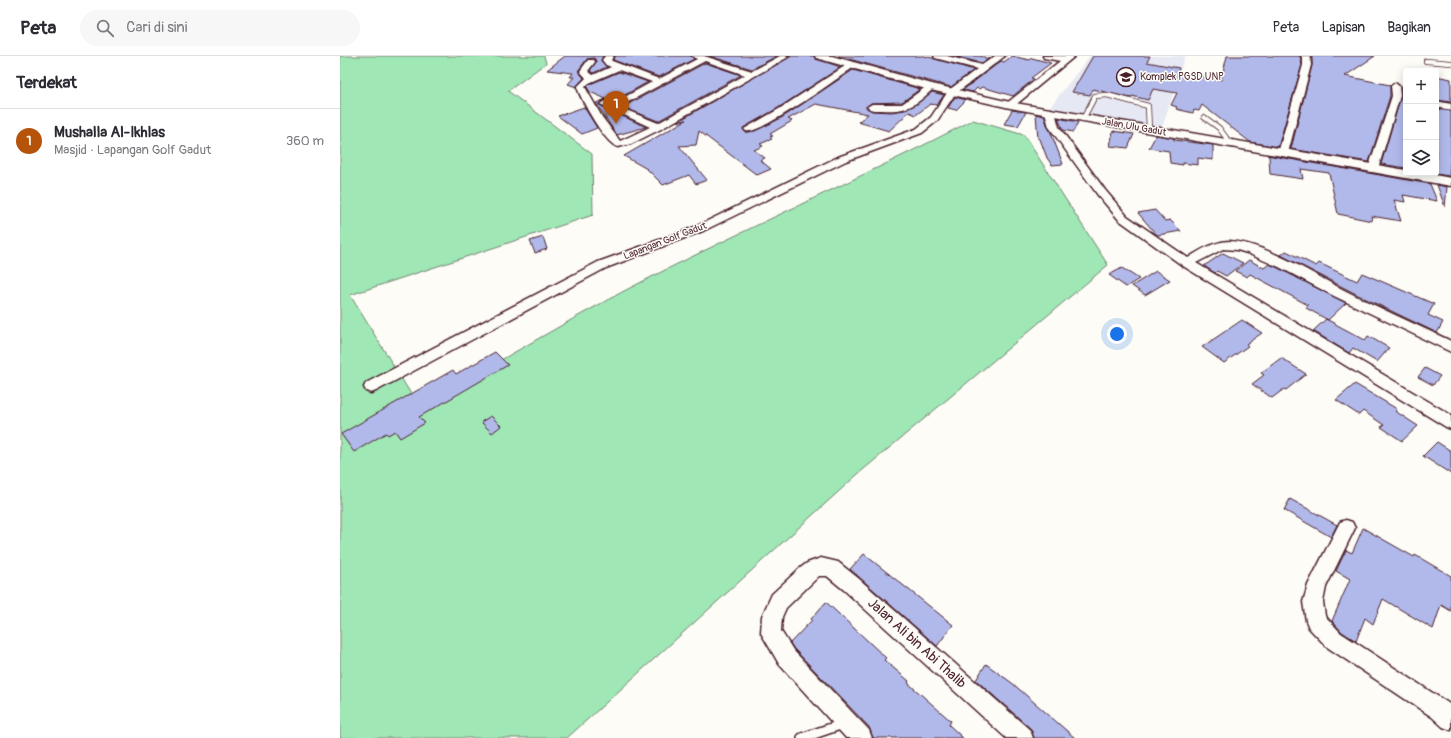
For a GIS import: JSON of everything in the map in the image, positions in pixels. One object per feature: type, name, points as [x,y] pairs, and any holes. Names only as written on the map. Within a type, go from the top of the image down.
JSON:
[{"type":"street","points":[[610,56],[606,60],[607,62],[660,82]]},
{"type":"street","points":[[618,67],[586,81],[581,86],[584,95],[616,143],[627,142],[658,127],[751,74],[786,56]]},
{"type":"street","name":"Jalan Ulu Gadut","points":[[820,56],[930,87],[1010,105],[1083,119],[1451,182]]},
{"type":"street","points":[[938,56],[983,68]]},
{"type":"street","name":"Lapangan Golf Gadut","points":[[371,387],[602,265],[699,229],[842,159],[919,131],[934,119],[952,92],[1001,56]]},
{"type":"street","points":[[1047,56],[1069,58]]},
{"type":"street","points":[[1283,153],[1307,65],[1306,58],[1304,56]]},
{"type":"street","points":[[612,107],[660,82],[700,57],[751,74]]},
{"type":"street","points":[[1010,105],[1069,58]]},
{"type":"street","points":[[591,62],[584,71],[592,78]]},
{"type":"street","points":[[749,129],[782,110],[851,65]]},
{"type":"street","points":[[872,107],[907,107],[930,87]]},
{"type":"street","points":[[1373,169],[1396,91],[1403,96]]},
{"type":"street","points":[[584,95],[658,127]]},
{"type":"street","points":[[1439,105],[1451,107]]},
{"type":"street","points":[[1050,112],[1054,127],[1101,192],[1123,218],[1186,263],[1451,423]]},
{"type":"street","points":[[1186,263],[1217,248],[1229,245],[1243,247],[1262,254],[1451,347]]},
{"type":"street","points":[[1346,528],[1317,585],[1313,602],[1316,621],[1334,640],[1434,705],[1451,719]]},
{"type":"street","name":"Jalan Ali bin Abi Thalib","points":[[847,723],[786,656],[771,633],[772,616],[779,601],[806,575],[814,569],[821,567],[831,568],[851,584],[1022,738]]},
{"type":"street","points":[[847,723],[862,738]]},
{"type":"lane","points":[[1426,61],[1451,63]]},
{"type":"lane","points":[[1083,119],[1095,96],[1107,95],[1148,106],[1149,130]]},
{"type":"lane","points":[[1204,118],[1214,123],[1224,132],[1230,143]]},
{"type":"lane","points":[[802,738],[847,723]]},
{"type":"shaded area","name":"Komplek PGSD UNP","points":[[1090,56],[1185,56],[1162,128],[1050,107]]},
{"type":"green space","points":[[340,56],[544,56],[546,63],[508,91],[592,154],[593,215],[350,295],[419,407],[572,319],[624,291],[711,247],[886,164],[973,120],[1024,135],[1108,265],[858,474],[567,738],[340,738]]},
{"type":"building","points":[[565,56],[603,56],[601,61],[607,67],[593,73],[590,71],[596,61],[594,58],[587,59],[578,71],[584,78],[576,87],[568,84],[574,77],[570,77],[573,73],[547,70]]},
{"type":"building","points":[[615,56],[691,56],[694,59],[659,77],[613,60]]},
{"type":"building","points":[[709,56],[777,56],[752,69]]},
{"type":"building","points":[[791,56],[814,56],[816,59],[841,67],[778,108],[743,128],[745,132],[755,131],[783,117],[853,70],[920,89],[902,102],[871,103],[866,107],[872,111],[891,112],[905,110],[917,104],[932,92],[944,95],[937,105],[930,104],[916,115],[909,112],[889,131],[858,122],[868,114],[816,104],[788,119],[792,121],[770,134],[773,136],[770,137],[772,139],[760,144],[763,146],[754,150],[765,158],[760,160],[771,169],[757,175],[699,131],[696,145],[679,146],[707,180],[696,184],[689,175],[663,185],[647,169],[624,156],[686,120],[677,122]]},
{"type":"building","points":[[838,56],[925,56],[974,70],[951,87]]},
{"type":"building","points":[[953,56],[979,56],[989,58],[982,63]]},
{"type":"building","points":[[1012,56],[1029,60],[1032,58],[1051,63],[1031,78],[1034,79],[1013,96],[982,87],[979,89],[977,88],[973,92],[963,90],[1001,61],[1004,62]]},
{"type":"building","points":[[1093,56],[1150,56],[1147,62],[1179,68],[1178,72],[1221,80],[1227,56],[1300,56],[1302,65],[1278,147],[1250,142],[1202,105],[1199,111],[1194,110],[1193,113],[1176,109],[1177,107],[1171,105],[1177,93],[1153,89],[1148,100],[1132,96],[1131,98],[1093,89],[1090,95],[1072,92]]},
{"type":"building","points":[[1312,56],[1375,56],[1345,76],[1390,85],[1390,96],[1369,162],[1291,149],[1312,65]]},
{"type":"building","points":[[705,63],[741,75],[658,121],[623,107]]},
{"type":"building","points":[[619,72],[648,82],[612,102],[604,100],[599,104],[646,127],[617,135],[596,103],[606,99],[590,92],[587,87],[590,84]]},
{"type":"building","points":[[1439,77],[1451,79],[1451,102],[1439,100]]},
{"type":"building","points":[[1401,87],[1403,87],[1403,168],[1381,164],[1401,96]]},
{"type":"building","points":[[955,97],[966,100],[956,110],[948,108]]},
{"type":"building","points":[[584,107],[597,128],[582,134],[558,116]]},
{"type":"building","points":[[1439,109],[1451,111],[1451,155],[1449,176],[1439,174]]},
{"type":"building","points":[[1012,110],[1026,112],[1018,126],[1004,124]]},
{"type":"building","points":[[1036,114],[1044,116],[1063,164],[1052,165],[1047,158],[1040,139],[1038,139]]},
{"type":"building","points":[[1058,118],[1078,122],[1073,132],[1063,130]]},
{"type":"building","points":[[1113,131],[1134,134],[1128,148],[1110,146]]},
{"type":"building","points":[[1156,135],[1174,138],[1174,140],[1213,145],[1213,160],[1198,158],[1198,165],[1170,163],[1169,151],[1149,148]]},
{"type":"building","points":[[1267,155],[1430,184],[1437,201],[1403,195],[1405,202],[1394,200],[1401,221],[1371,216],[1372,221],[1338,214],[1329,173],[1301,169],[1303,179],[1270,174],[1269,156]]},
{"type":"building","points":[[1437,185],[1447,187],[1445,207]]},
{"type":"building","points":[[1155,210],[1165,221],[1170,220],[1181,231],[1158,235],[1156,234],[1138,213]]},
{"type":"building","points":[[543,237],[547,249],[535,253],[530,241]]},
{"type":"building","points":[[1286,251],[1316,266],[1319,263],[1357,281],[1362,273],[1434,304],[1428,315],[1443,322],[1437,333],[1358,295],[1281,255]]},
{"type":"building","points":[[1223,253],[1243,263],[1226,276],[1217,271],[1215,273],[1204,266]]},
{"type":"building","points":[[1249,260],[1264,268],[1269,264],[1346,303],[1328,320],[1306,308],[1308,305],[1250,274],[1247,277],[1235,271]]},
{"type":"building","points":[[1122,268],[1139,279],[1126,287],[1109,275]]},
{"type":"building","points":[[1156,271],[1170,280],[1145,295],[1132,286]]},
{"type":"building","points":[[1326,319],[1365,340],[1368,336],[1389,348],[1377,362],[1353,348],[1349,353],[1313,331]]},
{"type":"building","points":[[1242,320],[1262,333],[1246,344],[1248,346],[1224,363],[1202,347]]},
{"type":"building","points":[[495,352],[508,365],[419,417],[425,423],[400,438],[395,431],[388,435],[386,433],[354,452],[341,434],[453,370],[456,374]]},
{"type":"building","points":[[1281,358],[1306,374],[1286,390],[1284,389],[1272,398],[1252,384],[1264,375],[1261,373]]},
{"type":"building","points":[[1425,368],[1440,376],[1433,385],[1418,377]]},
{"type":"building","points":[[1355,384],[1397,409],[1395,411],[1418,426],[1402,441],[1381,427],[1384,425],[1363,411],[1359,415],[1336,400]]},
{"type":"building","points":[[491,416],[501,426],[492,433],[481,422]]},
{"type":"building","points":[[1437,442],[1451,451],[1451,474],[1423,456]]},
{"type":"building","points":[[1290,499],[1337,525],[1331,537],[1284,510]]},
{"type":"building","points":[[1363,528],[1451,576],[1451,611],[1441,605],[1433,629],[1383,599],[1373,624],[1365,618],[1356,641],[1342,632],[1332,621],[1350,579],[1336,571],[1346,550],[1352,553]]},
{"type":"building","points":[[864,554],[953,625],[937,646],[850,569]]},
{"type":"building","points":[[826,602],[886,658],[884,660],[909,681],[908,683],[951,721],[949,725],[963,738],[873,738],[869,727],[790,643],[812,620],[811,619]]},
{"type":"building","points":[[986,664],[1012,683],[1075,738],[1034,738],[1031,729],[976,680]]},
{"type":"place","name":"Komplek PGSD UNP","points":[[1126,77]]},
{"type":"place","name":"Mushalla Al-Ikhlas","points":[[616,124]]}]
